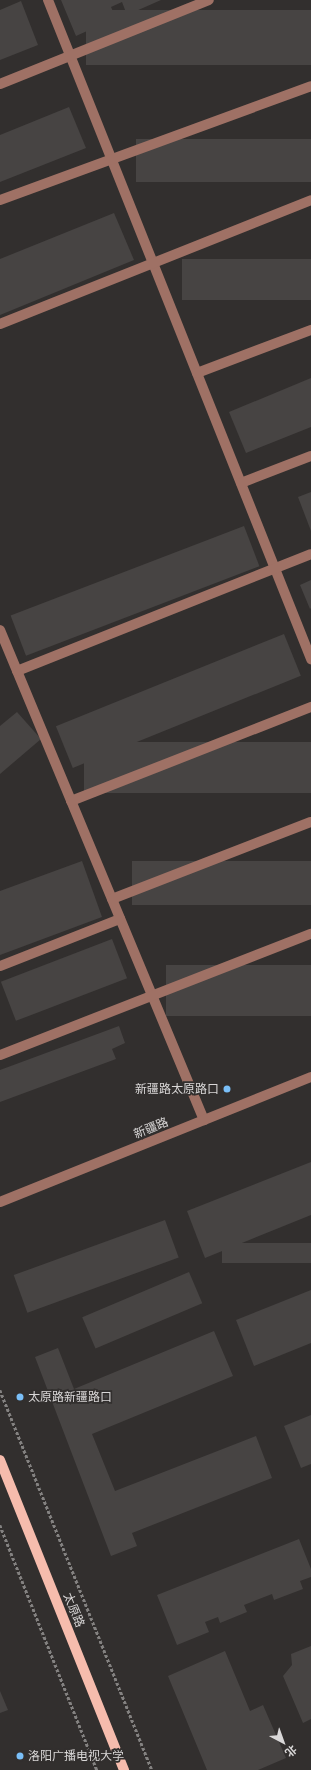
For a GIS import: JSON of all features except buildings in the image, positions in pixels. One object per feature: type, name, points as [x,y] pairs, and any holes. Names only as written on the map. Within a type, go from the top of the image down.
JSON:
[{"type":"main road","name":"太原路","points":[[0,1460],[124,1770]]},
{"type":"street","points":[[48,0],[311,659]]},
{"type":"street","points":[[0,84],[209,0]]},
{"type":"street","points":[[0,200],[311,86]]},
{"type":"street","points":[[0,324],[152,262],[311,200]]},
{"type":"street","points":[[197,373],[311,330]]},
{"type":"street","points":[[241,483],[311,456]]},
{"type":"street","points":[[17,671],[311,554]]},
{"type":"street","points":[[0,630],[204,1120]]},
{"type":"street","points":[[71,800],[311,707]]},
{"type":"street","points":[[112,899],[311,822]]},
{"type":"street","points":[[0,966],[120,919]]},
{"type":"street","points":[[0,1055],[311,934]]},
{"type":"street","name":"新疆路","points":[[0,1202],[311,1078]]},
{"type":"path","points":[[0,1390],[152,1770]]},
{"type":"path","points":[[0,1524],[97,1770]]},
{"type":"place","name":"新疆路太原路口","points":[[227,1089]]},
{"type":"place","name":"太原路新疆路口","points":[[20,1397]]},
{"type":"place","name":"洛阳广播电视大学","points":[[20,1756]]}]
